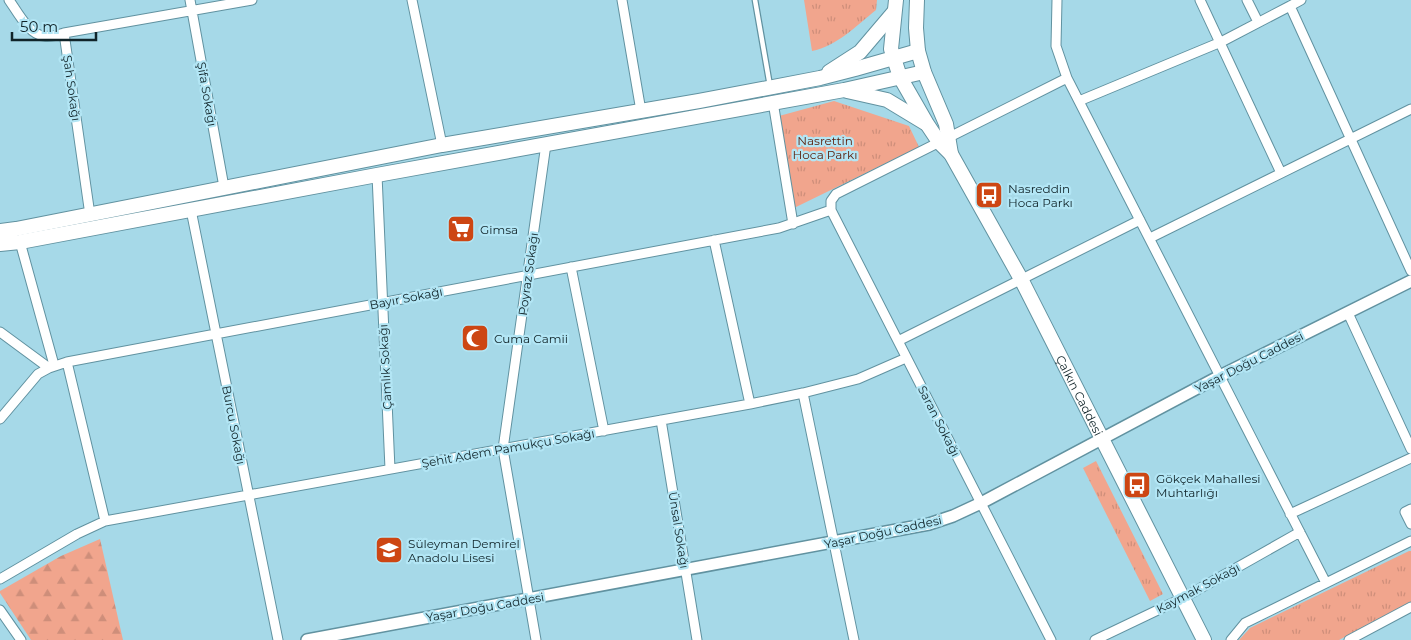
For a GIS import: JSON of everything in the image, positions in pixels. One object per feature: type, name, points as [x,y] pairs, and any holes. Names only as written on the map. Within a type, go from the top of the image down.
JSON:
[{"type":"main road","name":"Çalkın Caddesi","points":[[917,0],[916,28],[918,50],[924,72],[946,124],[944,139]]},
{"type":"main road","points":[[820,78],[860,52],[895,6]]},
{"type":"main road","name":"Çalkın Caddesi","points":[[895,6],[891,49],[893,58],[900,77],[927,124]]},
{"type":"main road","points":[[0,231],[442,145],[820,78],[918,50]]},
{"type":"main road","points":[[0,244],[20,242],[844,90],[924,72]]},
{"type":"main road","name":"Çalkın Caddesi","points":[[844,90],[887,100],[927,124],[944,139],[1021,279],[1204,640]]},
{"type":"street","points":[[9,0],[29,28],[34,33],[45,36],[252,0]]},
{"type":"street","name":"Şifa Sokağı","points":[[190,0],[224,187]]},
{"type":"street","points":[[412,0],[442,145]]},
{"type":"street","points":[[622,0],[641,111]]},
{"type":"street","points":[[1057,0],[1056,46],[1067,78],[1326,583]]},
{"type":"street","points":[[1200,0],[1281,173]]},
{"type":"street","points":[[1247,0],[1258,22]]},
{"type":"street","points":[[1079,101],[1221,42],[1300,0]]},
{"type":"street","points":[[1290,6],[1351,139],[1411,280]]},
{"type":"street","name":"Şah Sokağı","points":[[64,34],[90,214]]},
{"type":"street","name":"Bayır Sokağı","points":[[0,419],[38,374],[52,366],[67,362],[780,228],[793,224],[831,206],[836,194],[1067,78]]},
{"type":"street","points":[[773,102],[793,224]]},
{"type":"street","points":[[1150,238],[1411,110]]},
{"type":"street","name":"Poyraz Sokağı","points":[[536,640],[503,449],[546,144]]},
{"type":"street","name":"Çamlık Sokağı","points":[[376,175],[390,469]]},
{"type":"street","name":"Saran Sokağı","points":[[831,206],[906,358],[1051,640]]},
{"type":"street","name":"Burcu Sokağı","points":[[191,210],[278,640]]},
{"type":"street","points":[[898,341],[1140,220]]},
{"type":"street","points":[[714,240],[750,404]]},
{"type":"street","points":[[20,242],[52,366]]},
{"type":"street","points":[[571,267],[604,431]]},
{"type":"street","name":"Yaşar Doğu Caddesi","points":[[307,640],[358,635],[529,599],[834,543],[941,521],[1220,376],[1411,280]]},
{"type":"street","points":[[1348,313],[1411,449]]},
{"type":"street","points":[[0,332],[52,366]]},
{"type":"street","name":"Şehit Adem Pamukçu Sokağı","points":[[0,579],[77,534],[105,521],[750,404],[858,379],[906,358]]},
{"type":"street","points":[[67,362],[105,521]]},
{"type":"street","points":[[803,393],[854,640]]},
{"type":"street","name":"Ünsal Sokağı","points":[[660,420],[697,640]]},
{"type":"street","points":[[1290,514],[1411,458]]},
{"type":"street","points":[[1411,509],[1405,512],[1411,524]]},
{"type":"street","name":"Kaymak Sokağı","points":[[1095,640],[1183,598],[1300,532]]},
{"type":"street","points":[[1231,640],[1245,623],[1411,541]]},
{"type":"street","points":[[1349,640],[1411,607]]},
{"type":"street","points":[[0,610],[21,640]]},
{"type":"lane","points":[[755,0],[770,87]]},
{"type":"green space","points":[[804,0],[877,0],[876,10],[854,29],[830,45],[812,51]]},
{"type":"green space","name":"Nasrettin Hoca Parkı","points":[[834,101],[909,126],[919,147],[794,208],[779,116]]},
{"type":"green space","points":[[1096,461],[1163,594],[1150,601],[1083,468]]},
{"type":"green space","points":[[100,539],[123,640],[31,640],[0,591],[61,556]]},
{"type":"green space","points":[[1411,551],[1411,602],[1339,640],[1239,640],[1250,628]]},
{"type":"place","name":"Nasreddin Hoca Parkı","points":[[989,195]]},
{"type":"place","name":"Gimsa","points":[[461,229]]},
{"type":"place","name":"Cuma Camii","points":[[475,338]]},
{"type":"place","name":"Gökçek Mahallesi Muhtarlığı","points":[[1137,485]]},
{"type":"place","name":"Süleyman Demirel Anadolu Lisesi","points":[[389,550]]}]
